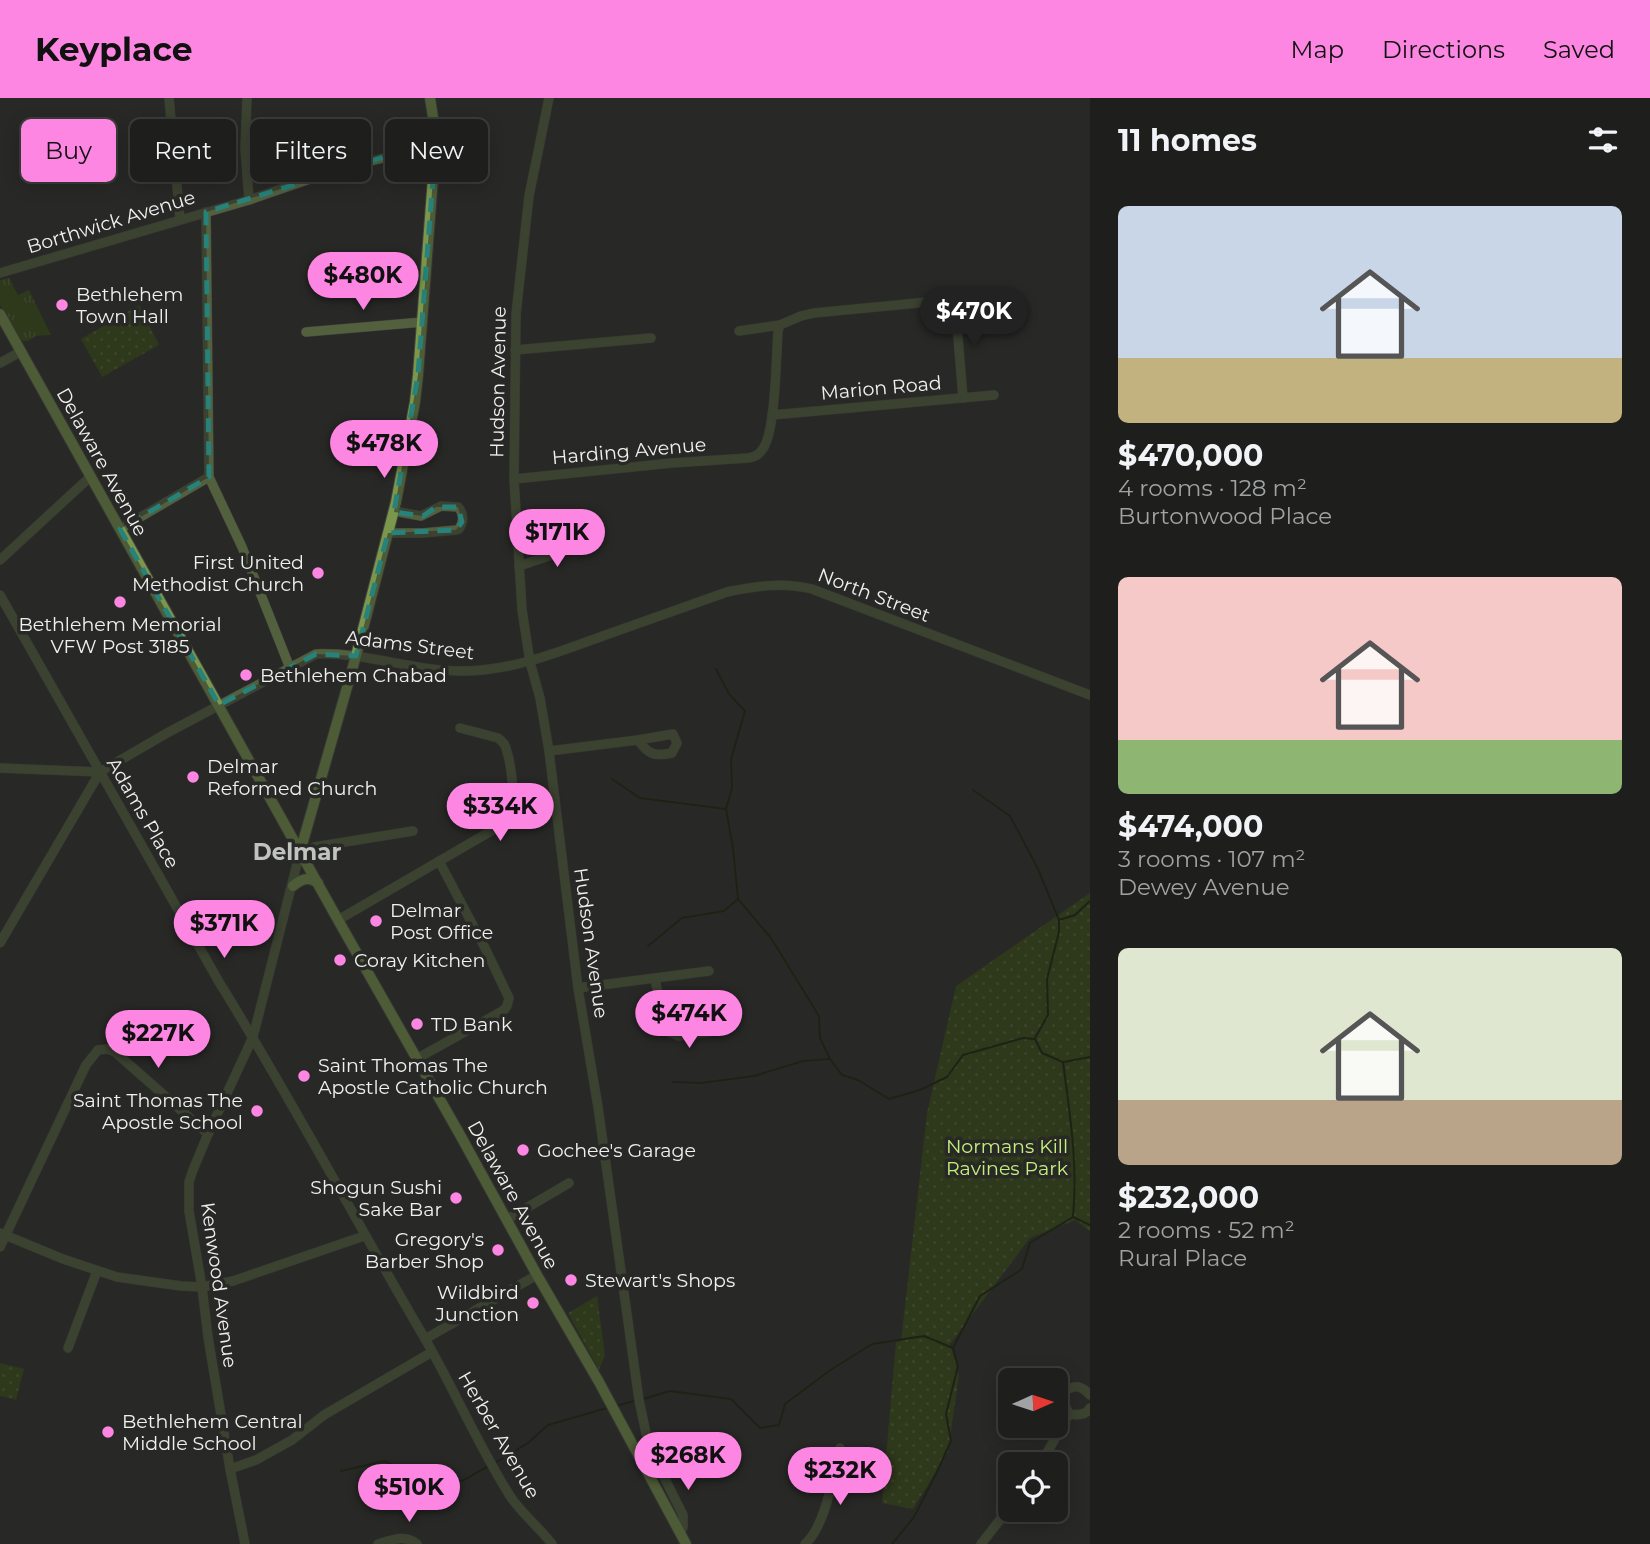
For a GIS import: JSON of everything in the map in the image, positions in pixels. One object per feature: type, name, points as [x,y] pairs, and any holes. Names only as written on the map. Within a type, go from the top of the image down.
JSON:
[{"type":"main road","name":"Kenwood Avenue","points":[[430,98],[433,119]]},
{"type":"main road","name":"Kenwood Avenue","points":[[300,852],[394,511],[415,402],[433,182]]},
{"type":"main road","name":"Delaware Avenue","points":[[0,314],[599,1382],[686,1544]]},
{"type":"main road","points":[[293,886],[308,878],[318,883]]},
{"type":"street","points":[[169,98],[180,219]]},
{"type":"street","points":[[247,98],[245,149],[249,200]]},
{"type":"street","name":"Hudson Avenue","points":[[549,98],[529,197],[516,314],[514,479],[522,611],[527,663],[540,698],[549,751],[578,988],[642,1414],[652,1453],[683,1515],[680,1533]]},
{"type":"street","name":"Borthwick Avenue","points":[[0,274],[385,157]]},
{"type":"street","points":[[205,212],[209,477],[242,547],[290,667]]},
{"type":"street","points":[[739,331],[780,325],[814,313],[1001,295]]},
{"type":"street","points":[[956,301],[963,398]]},
{"type":"street","points":[[306,332],[423,322]]},
{"type":"street","points":[[772,415],[780,325]]},
{"type":"street","points":[[515,350],[651,338]]},
{"type":"street","points":[[0,363],[20,352]]},
{"type":"street","name":"Marion Road","points":[[772,415],[993,396]]},
{"type":"street","name":"Harding Avenue","points":[[514,479],[748,458],[764,449],[772,415]]},
{"type":"street","points":[[0,560],[90,477]]},
{"type":"street","points":[[120,529],[209,477]]},
{"type":"street","points":[[388,533],[456,530],[462,522],[461,510],[458,507],[441,506],[421,516],[394,511]]},
{"type":"street","points":[[519,566],[585,544]]},
{"type":"street","name":"North Street","points":[[527,663],[727,592],[783,584],[812,589],[1090,695]]},
{"type":"street","name":"Adams Place","points":[[0,594],[425,1339]]},
{"type":"street","name":"Adams Street","points":[[0,943],[100,772],[290,667],[316,654],[336,653],[462,671],[483,671],[527,663]]},
{"type":"street","points":[[1078,691],[1090,685]]},
{"type":"street","points":[[338,920],[507,821],[511,815],[513,808],[509,762],[502,741],[460,728]]},
{"type":"street","points":[[549,751],[638,740]]},
{"type":"street","points":[[0,768],[100,772]]},
{"type":"street","points":[[300,852],[314,847],[413,831]]},
{"type":"street","name":"Kenwood Avenue","points":[[245,1544],[208,1338],[189,1210],[189,1182],[192,1170],[253,1037],[300,852]]},
{"type":"street","points":[[418,1058],[504,1010],[509,998],[439,861]]},
{"type":"street","points":[[578,988],[709,971]]},
{"type":"street","points":[[655,979],[666,1031],[679,1036],[715,1031]]},
{"type":"street","points":[[239,1013],[257,1019]]},
{"type":"street","points":[[0,1247],[3,1234],[86,1065],[98,1050],[108,1049],[115,1052],[208,1135]]},
{"type":"street","points":[[506,1220],[569,1184]]},
{"type":"street","points":[[3,1234],[117,1278],[202,1287],[233,1281],[365,1236]]},
{"type":"street","points":[[68,1348],[97,1271]]},
{"type":"street","points":[[425,1339],[537,1275]]},
{"type":"street","name":"Herber Avenue","points":[[425,1339],[511,1497],[552,1544]]},
{"type":"street","points":[[230,1469],[256,1460],[292,1440],[324,1415],[432,1352]]},
{"type":"street","points":[[1069,1414],[1064,1403],[1064,1392],[1076,1386],[1082,1387],[1090,1395]]},
{"type":"street","points":[[1069,1414],[1086,1413],[1090,1408]]},
{"type":"street","points":[[1047,1452],[1069,1414]]},
{"type":"street","points":[[805,1544],[815,1534],[823,1514],[840,1448]]},
{"type":"street","points":[[981,1544],[998,1522]]},
{"type":"street","points":[[379,1544],[400,1538],[415,1541],[417,1544]]},
{"type":"highlighted area","points":[[435,152],[418,375],[394,512],[423,516],[436,507],[458,507],[462,522],[456,530],[388,533],[356,656],[316,654],[219,705],[120,529],[209,477],[206,212],[384,157]]},
{"type":"green space","points":[[9,278],[18,295],[29,290],[51,335],[20,341],[0,305],[0,280]]},
{"type":"green space","points":[[139,305],[159,345],[102,377],[81,339]]},
{"type":"green space","name":"Normans Kill Ravines Park","points":[[1090,893],[1090,1231],[1075,1220],[1030,1238],[950,1344],[959,1375],[948,1452],[913,1509],[882,1503],[896,1342],[901,1341],[927,1113],[956,986]]},
{"type":"green space","points":[[597,1296],[605,1355],[599,1370],[568,1313]]},
{"type":"green space","points":[[0,1363],[24,1369],[16,1400],[0,1396]]},
{"type":"waterway","points":[[716,669],[729,694],[745,711],[731,759],[732,788],[726,809]]},
{"type":"waterway","points":[[612,779],[640,798],[726,809],[738,899],[771,938],[819,1016],[820,1038],[830,1059],[842,1075],[858,1080],[889,1099],[920,1090],[947,1077],[963,1055],[1023,1038],[1035,1039],[1042,1053],[1063,1062],[1074,1158],[1073,1217]]},
{"type":"waterway","points":[[973,790],[1010,816],[1038,869],[1059,920],[1059,932],[1047,979],[1048,1015],[1035,1038]]},
{"type":"waterway","points":[[648,946],[682,918],[724,911],[738,899]]},
{"type":"waterway","points":[[1059,920],[1075,915],[1090,901]]},
{"type":"waterway","points":[[1064,1062],[1090,1057]]},
{"type":"waterway","points":[[673,1082],[701,1083],[754,1076],[803,1061],[830,1059]]},
{"type":"waterway","points":[[892,1544],[914,1517],[951,1441],[946,1414],[958,1366],[953,1348],[980,1296],[1022,1269],[1030,1243],[1073,1217],[1090,1225]]},
{"type":"waterway","points":[[643,1399],[670,1391],[731,1399],[760,1428],[779,1425],[785,1404],[829,1371],[872,1344],[924,1336],[953,1348]]},
{"type":"waterway","points":[[616,1406],[634,1401]]},
{"type":"waterway","points":[[495,1463],[528,1443],[548,1425],[607,1408]]},
{"type":"waterway","points":[[341,1471],[385,1461],[417,1478],[444,1486],[456,1484],[487,1467]]},
{"type":"place","name":"Bethlehem Town Hall","points":[[62,305]]},
{"type":"place","name":"First United Methodist Church","points":[[318,573]]},
{"type":"place","name":"Bethlehem Memorial VFW Post 3185","points":[[120,602]]},
{"type":"place","name":"Bethlehem Chabad","points":[[246,675]]},
{"type":"place","name":"Delmar Reformed Church","points":[[193,777]]},
{"type":"place","name":"Delmar Post Office","points":[[376,921]]},
{"type":"place","name":"Coray Kitchen","points":[[340,960]]},
{"type":"place","name":"TD Bank","points":[[417,1024]]},
{"type":"place","name":"Saint Thomas The Apostle Catholic Church","points":[[304,1076]]},
{"type":"place","name":"Saint Thomas The Apostle School","points":[[257,1111]]},
{"type":"place","name":"Gochee's Garage","points":[[523,1150]]},
{"type":"place","name":"Shogun Sushi Sake Bar","points":[[456,1198]]},
{"type":"place","name":"Gregory's Barber Shop","points":[[498,1250]]},
{"type":"place","name":"Stewart's Shops","points":[[571,1280]]},
{"type":"place","name":"Wildbird Junction","points":[[533,1303]]},
{"type":"place","name":"Bethlehem Central Middle School","points":[[108,1432]]},
{"type":"district","name":"Delmar","points":[[297,852]]}]
